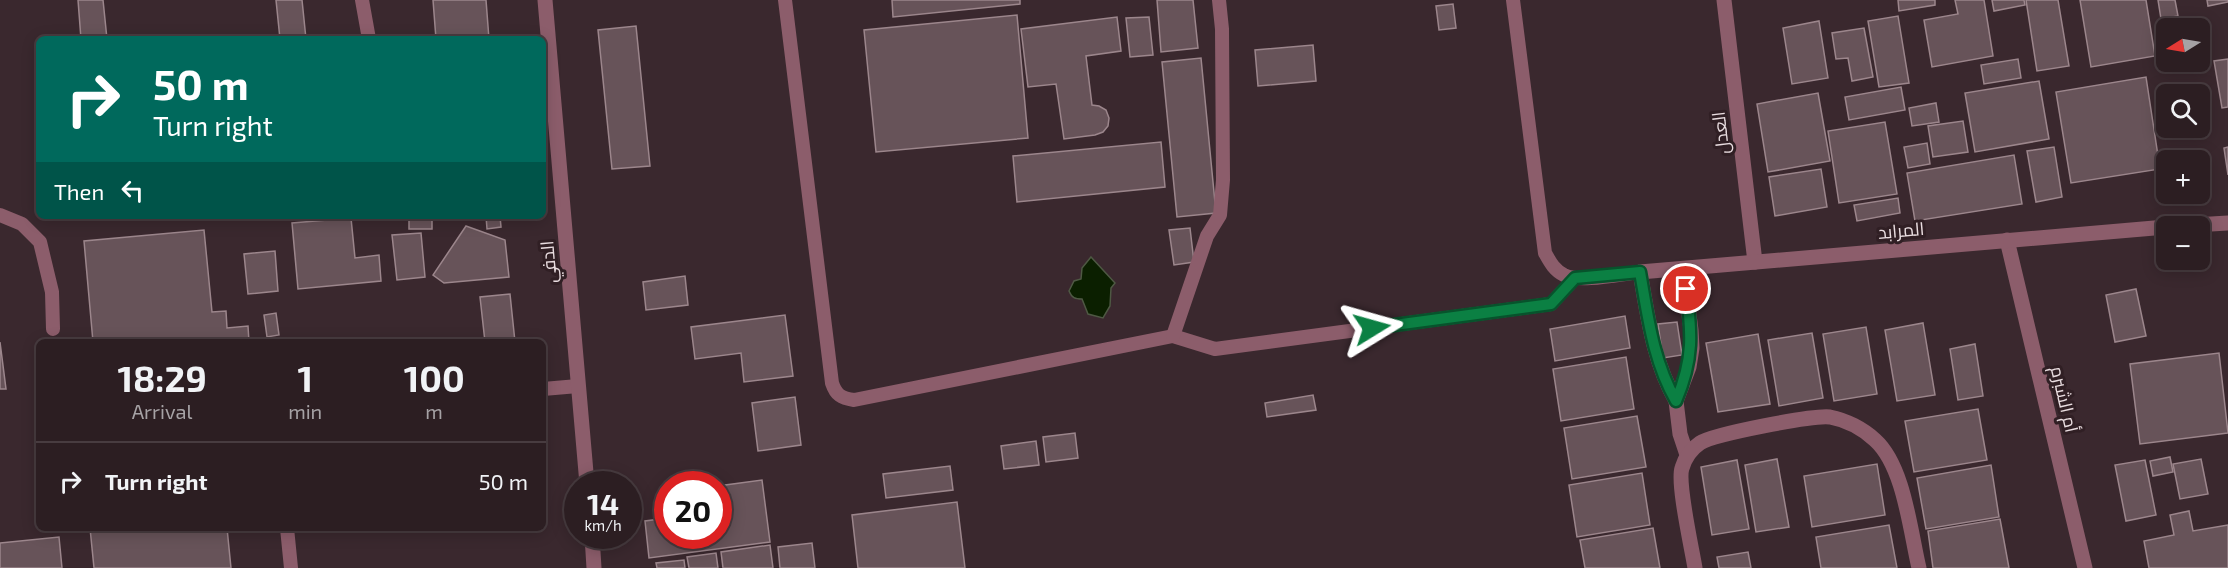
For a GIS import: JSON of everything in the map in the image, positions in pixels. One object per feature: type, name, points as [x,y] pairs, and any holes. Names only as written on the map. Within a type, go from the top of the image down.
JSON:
[{"type":"street","name":"الدفي","points":[[545,0],[586,471]]},
{"type":"street","name":"العدل","points":[[1724,0],[1755,262]]},
{"type":"street","points":[[2210,224],[2228,223]]},
{"type":"street","name":"المرابد","points":[[1640,272],[2156,228]]},
{"type":"street","name":"أم الشبرم","points":[[2007,240],[2085,568]]},
{"type":"street","points":[[1676,401],[1689,367],[1692,348],[1683,269]]},
{"type":"street","points":[[1640,272],[1654,349],[1667,385],[1676,401],[1680,434],[1687,455]]},
{"type":"street","points":[[1695,568],[1682,490],[1681,471],[1687,455],[1701,442],[1803,418],[1830,417],[1854,425],[1876,440],[1891,462],[1900,486],[1919,568]]},
{"type":"street","points":[[593,549],[594,568]]},
{"type":"lane","points":[[362,0],[368,36]]},
{"type":"lane","points":[[785,0],[832,383],[836,392],[844,399],[854,400],[1173,336],[1215,349],[1551,304],[1575,278]]},
{"type":"lane","points":[[1173,336],[1207,236],[1220,214],[1223,180],[1222,29],[1219,0]]},
{"type":"lane","points":[[1513,0],[1545,254],[1557,270],[1575,278],[1640,272]]},
{"type":"lane","points":[[0,215],[22,224],[39,242],[52,292],[53,329]]},
{"type":"lane","points":[[546,389],[578,386]]},
{"type":"lane","points":[[287,531],[291,568]]},
{"type":"shaded area","points":[[1091,257],[1115,283],[1111,288],[1110,306],[1103,318],[1088,314],[1082,299],[1074,298],[1069,291],[1074,281],[1081,279],[1082,268]]},
{"type":"building","points":[[78,0],[103,0],[107,36],[81,36]]},
{"type":"building","points":[[276,0],[302,0],[306,36],[280,36]]},
{"type":"building","points":[[433,0],[486,0],[489,36],[436,36]]},
{"type":"building","points":[[892,0],[1020,0],[1020,4],[893,17]]},
{"type":"building","points":[[1157,0],[1193,0],[1198,48],[1161,52]]},
{"type":"building","points":[[1898,0],[1935,0],[1935,5],[1899,11]]},
{"type":"building","points":[[1955,0],[1984,0],[1993,56],[1932,67],[1924,20],[1958,14]]},
{"type":"building","points":[[1992,0],[2024,0],[2025,5],[1994,11]]},
{"type":"building","points":[[2026,0],[2058,0],[2069,66],[2037,71]]},
{"type":"building","points":[[2080,0],[2146,0],[2155,56],[2091,67]]},
{"type":"building","points":[[2158,0],[2175,0],[2178,16],[2161,18]]},
{"type":"building","points":[[2207,0],[2228,0],[2228,2],[2208,6]]},
{"type":"building","points":[[1453,4],[1456,28],[1439,30],[1436,6]]},
{"type":"building","points":[[1017,15],[1028,138],[876,152],[864,30]]},
{"type":"building","points":[[1898,16],[1909,83],[1879,87],[1868,21]]},
{"type":"building","points":[[1117,17],[1121,51],[1086,56],[1092,105],[1106,110],[1109,118],[1108,126],[1103,132],[1095,135],[1064,139],[1056,84],[1028,87],[1021,29]]},
{"type":"building","points":[[1149,17],[1153,55],[1130,57],[1126,18]]},
{"type":"building","points":[[1819,21],[1828,78],[1792,84],[1783,28]]},
{"type":"building","points":[[636,26],[650,166],[612,169],[598,30]]},
{"type":"building","points":[[1864,28],[1873,77],[1852,81],[1848,58],[1836,59],[1832,33]]},
{"type":"building","points":[[1313,45],[1316,81],[1258,86],[1255,50]]},
{"type":"building","points":[[1201,58],[1216,213],[1177,217],[1162,62]]},
{"type":"building","points":[[2018,59],[2021,78],[1984,84],[1981,65]]},
{"type":"building","points":[[2228,59],[2228,107],[2222,108],[2214,61]]},
{"type":"building","points":[[2146,77],[2157,150],[2156,170],[2071,183],[2056,92]]},
{"type":"building","points":[[2039,81],[2049,139],[1975,152],[1965,93]]},
{"type":"building","points":[[1901,87],[1905,110],[1849,120],[1845,97]]},
{"type":"building","points":[[1818,93],[1830,161],[1768,172],[1757,104]]},
{"type":"building","points":[[1936,103],[1939,122],[1912,126],[1909,108]]},
{"type":"building","points":[[1963,121],[1968,152],[1933,157],[1928,126]]},
{"type":"building","points":[[1885,122],[1897,194],[1839,203],[1828,131]]},
{"type":"building","points":[[1161,142],[1165,187],[1017,202],[1013,156]]},
{"type":"building","points":[[1927,143],[1930,164],[1908,168],[1904,147]]},
{"type":"building","points":[[2054,147],[2062,197],[2036,202],[2027,151]]},
{"type":"building","points":[[2228,147],[2228,175],[2224,148]]},
{"type":"building","points":[[2014,155],[2022,204],[1915,221],[1907,173]]},
{"type":"building","points":[[1821,169],[1827,207],[1775,216],[1769,177]]},
{"type":"building","points":[[1898,198],[1900,213],[1857,221],[1854,205]]},
{"type":"building","points":[[351,219],[355,258],[379,255],[381,281],[298,289],[292,223]]},
{"type":"building","points":[[409,219],[432,219],[432,229],[409,229]]},
{"type":"building","points":[[486,219],[500,219],[501,227],[487,229]]},
{"type":"building","points":[[466,226],[505,240],[509,277],[444,283],[433,275]]},
{"type":"building","points":[[1190,228],[1194,262],[1174,265],[1169,230]]},
{"type":"building","points":[[204,230],[212,312],[226,311],[227,328],[248,326],[249,339],[93,339],[84,241]]},
{"type":"building","points":[[421,233],[425,277],[397,280],[392,235]]},
{"type":"building","points":[[275,251],[278,291],[248,294],[244,254]]},
{"type":"building","points":[[685,276],[688,305],[646,310],[643,282]]},
{"type":"building","points":[[2136,289],[2146,336],[2115,342],[2106,295]]},
{"type":"building","points":[[510,294],[515,339],[485,339],[480,297]]},
{"type":"building","points":[[276,313],[279,335],[267,337],[264,315]]},
{"type":"building","points":[[785,315],[793,376],[744,382],[741,353],[695,359],[691,327]]},
{"type":"building","points":[[1625,316],[1630,348],[1555,361],[1550,329]]},
{"type":"building","points":[[1677,322],[1682,355],[1663,358],[1658,324]]},
{"type":"building","points":[[1923,323],[1935,395],[1897,401],[1885,330]]},
{"type":"building","points":[[1866,327],[1877,394],[1834,401],[1823,334]]},
{"type":"building","points":[[1812,333],[1823,398],[1779,406],[1768,340]]},
{"type":"building","points":[[1758,334],[1770,404],[1718,412],[1706,343]]},
{"type":"building","points":[[0,342],[6,389],[0,389]]},
{"type":"building","points":[[1975,344],[1983,396],[1958,400],[1950,349]]},
{"type":"building","points":[[2219,353],[2228,433],[2140,444],[2130,364]]},
{"type":"building","points":[[1626,357],[1634,409],[1561,421],[1553,369]]},
{"type":"building","points":[[1313,395],[1316,410],[1267,417],[1265,403]]},
{"type":"building","points":[[795,397],[801,445],[758,451],[752,403]]},
{"type":"building","points":[[1978,409],[1987,460],[1914,472],[1905,421]]},
{"type":"building","points":[[1637,416],[1646,467],[1572,479],[1564,428]]},
{"type":"building","points":[[1075,433],[1078,458],[1046,462],[1043,437]]},
{"type":"building","points":[[1036,441],[1039,465],[1004,469],[1001,446]]},
{"type":"building","points":[[2170,457],[2173,472],[2153,476],[2150,461]]},
{"type":"building","points":[[1777,459],[1789,527],[1756,532],[1745,465]]},
{"type":"building","points":[[2201,459],[2208,494],[2180,499],[2173,464]]},
{"type":"building","points":[[1737,460],[1749,529],[1712,535],[1701,467]]},
{"type":"building","points":[[2145,460],[2156,515],[2126,521],[2115,465]]},
{"type":"building","points":[[1877,464],[1885,515],[1812,527],[1804,476]]},
{"type":"building","points":[[1991,465],[1999,517],[1926,529],[1917,478]]},
{"type":"building","points":[[950,466],[953,490],[886,498],[883,474]]},
{"type":"building","points":[[1642,473],[1650,525],[1577,537],[1569,485]]},
{"type":"building","points":[[762,480],[770,542],[732,547],[732,484]]},
{"type":"building","points":[[957,502],[965,568],[858,568],[852,515]]},
{"type":"building","points":[[2189,511],[2193,531],[2228,525],[2228,568],[2149,568],[2144,541],[2174,535],[2170,515]]},
{"type":"building","points":[[2000,519],[2009,568],[1933,568],[1928,531]]},
{"type":"building","points":[[654,520],[654,549],[717,549],[649,558],[645,521]]},
{"type":"building","points":[[1889,525],[1897,568],[1821,568],[1816,537]]},
{"type":"building","points":[[1653,528],[1660,568],[1585,568],[1580,540]]},
{"type":"building","points":[[90,531],[227,531],[231,568],[94,568]]},
{"type":"building","points":[[59,537],[62,568],[0,568],[0,543]]},
{"type":"building","points":[[812,543],[815,568],[780,568],[778,547]]},
{"type":"building","points":[[770,545],[773,568],[723,568],[721,552]]},
{"type":"building","points":[[1748,552],[1751,568],[1719,568],[1717,557]]},
{"type":"building","points":[[716,553],[718,568],[689,568],[687,557]]},
{"type":"building","points":[[684,560],[685,568],[657,568],[656,563]]},
{"type":"route","points":[[1372,328],[1551,304],[1575,278],[1640,272],[1659,367],[1676,401],[1689,367],[1692,348],[1686,289]]}]
